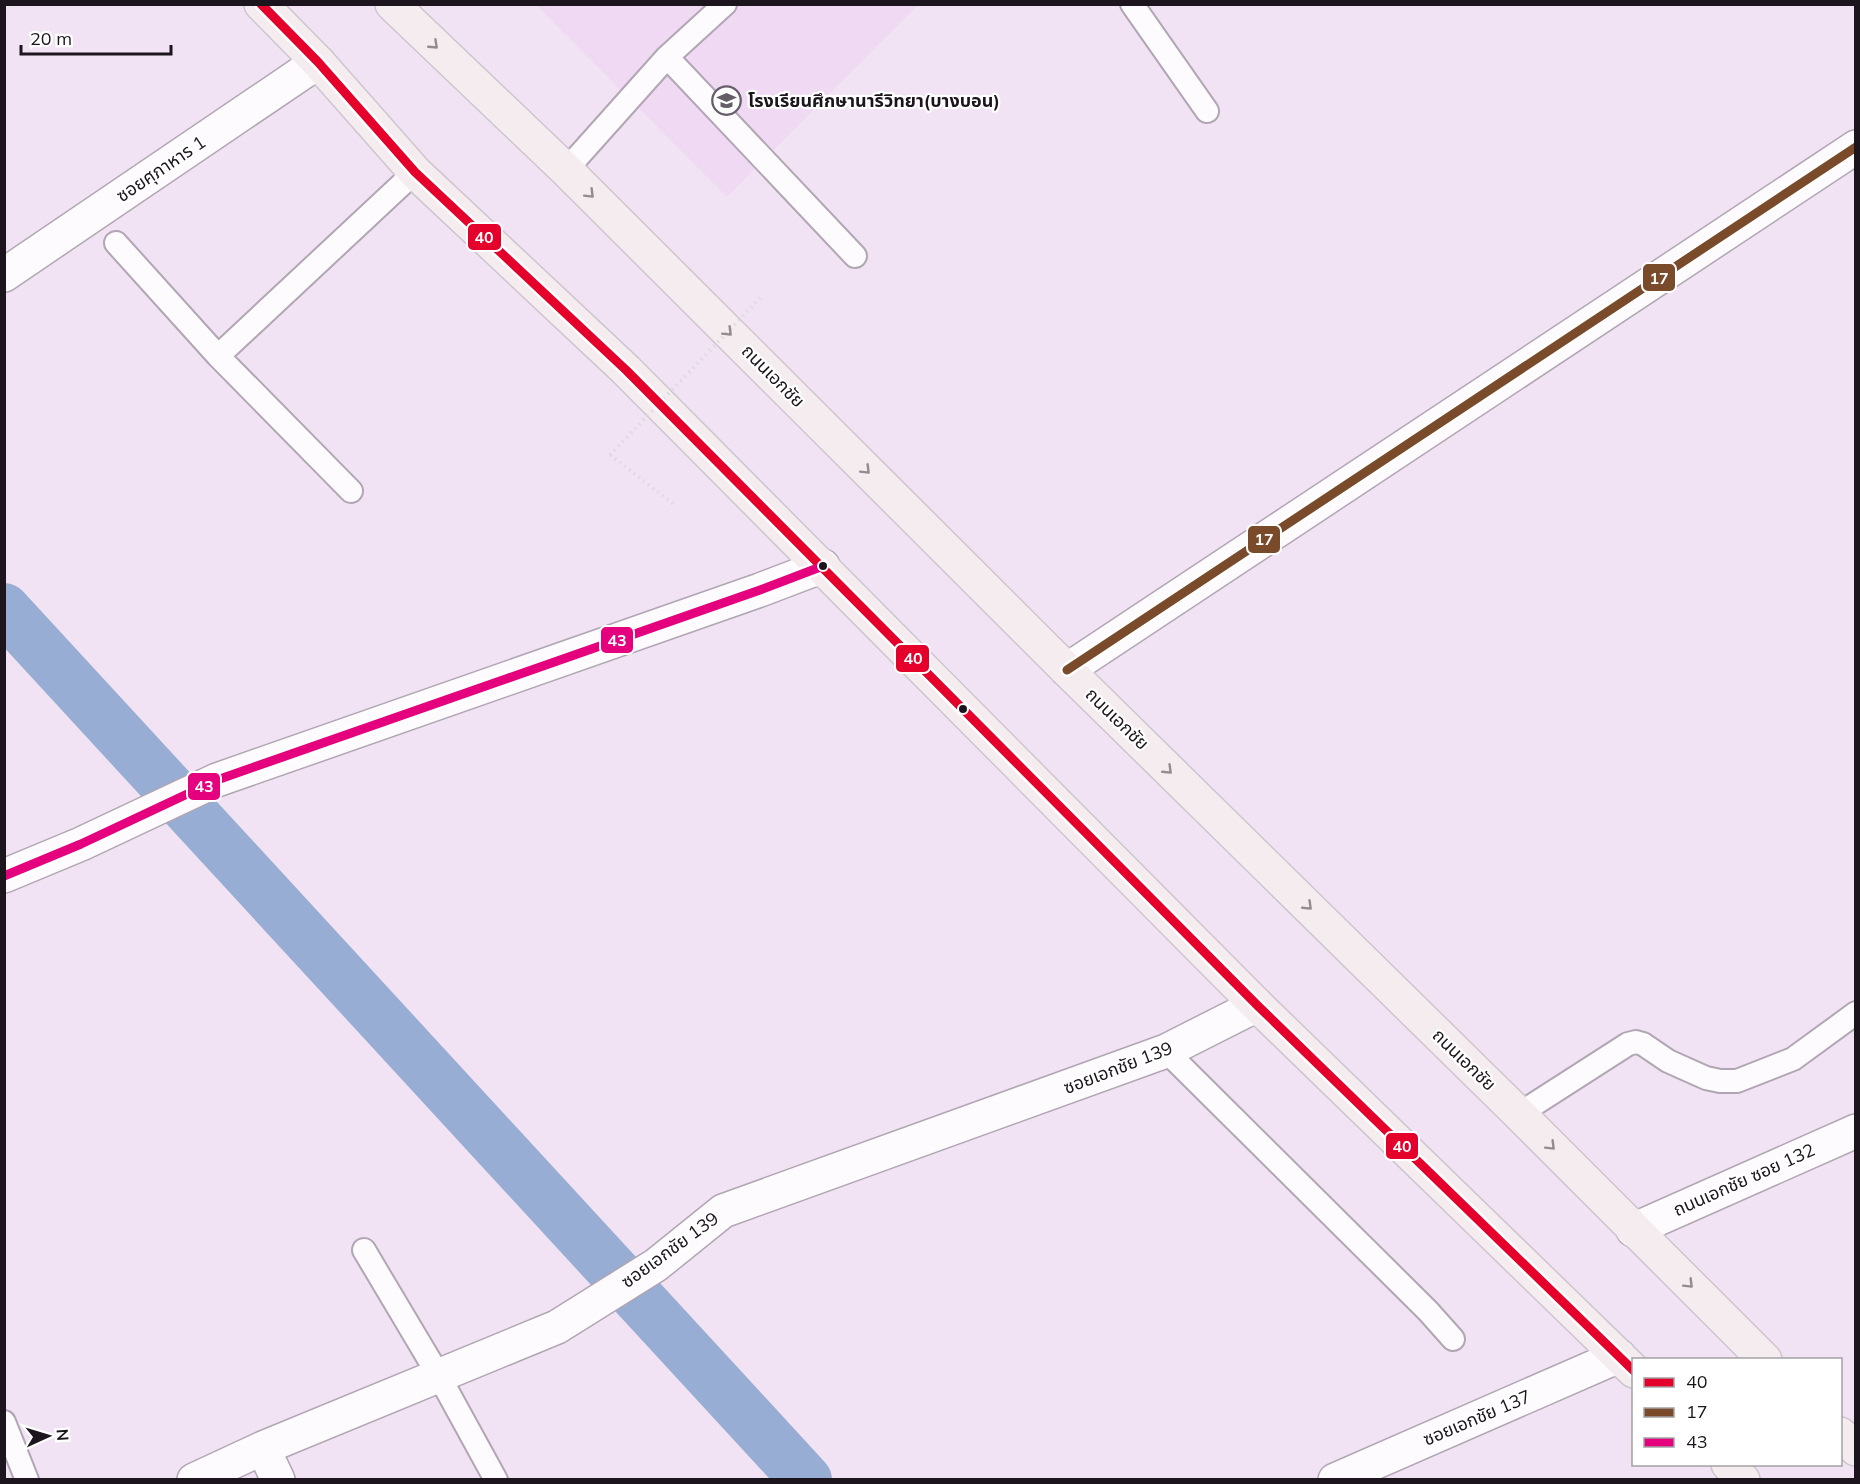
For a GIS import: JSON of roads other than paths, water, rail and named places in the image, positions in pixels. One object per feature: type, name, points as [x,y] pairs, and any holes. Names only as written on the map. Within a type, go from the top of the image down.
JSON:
[{"type":"main road","points":[[261,4],[318,62],[416,172],[626,369],[1257,1005],[1626,1363]]},
{"type":"main road","name":"ถนนเอกชัย","points":[[392,4],[566,170],[1067,670],[1764,1358]]},
{"type":"main road","points":[[1842,1436],[1856,1449]]},
{"type":"main road","points":[[1730,1466],[1743,1479]]},
{"type":"street","name":"ซอยศุภาหาร 1","points":[[4,275],[318,62]]},
{"type":"street","points":[[1067,670],[1856,147]]},
{"type":"street","points":[[4,876],[81,844],[217,780],[823,566]]},
{"type":"street","name":"ซอยเอกชัย 139","points":[[194,1479],[263,1448],[557,1327],[656,1265],[723,1211],[1166,1051],[1257,1005]]},
{"type":"street","name":"ถนนเอกชัย ซอย 132","points":[[1633,1230],[1856,1131]]},
{"type":"street","name":"ซอยเอกชัย 137","points":[[1335,1479],[1626,1363]]},
{"type":"street","points":[[263,1448],[278,1479]]},
{"type":"lane","points":[[566,170],[667,57],[725,4]]},
{"type":"lane","points":[[1132,4],[1207,111]]},
{"type":"lane","points":[[667,57],[855,256]]},
{"type":"lane","points":[[218,356],[416,172]]},
{"type":"lane","points":[[116,243],[218,356],[351,491]]},
{"type":"lane","points":[[1519,1114],[1628,1044],[1636,1042],[1643,1044],[1668,1061],[1706,1078],[1737,1081],[1792,1059],[1856,1013]]},
{"type":"lane","points":[[1166,1051],[1428,1311],[1453,1339]]},
{"type":"lane","points":[[364,1250],[439,1376],[496,1479]]},
{"type":"lane","points":[[4,1422],[27,1479]]},
{"type":"waterway","points":[[4,609],[806,1480]]},
{"type":"place","name":"โรงเรียนศึกษานารีวิทยา(บางบอน)","points":[[727,101]]}]
